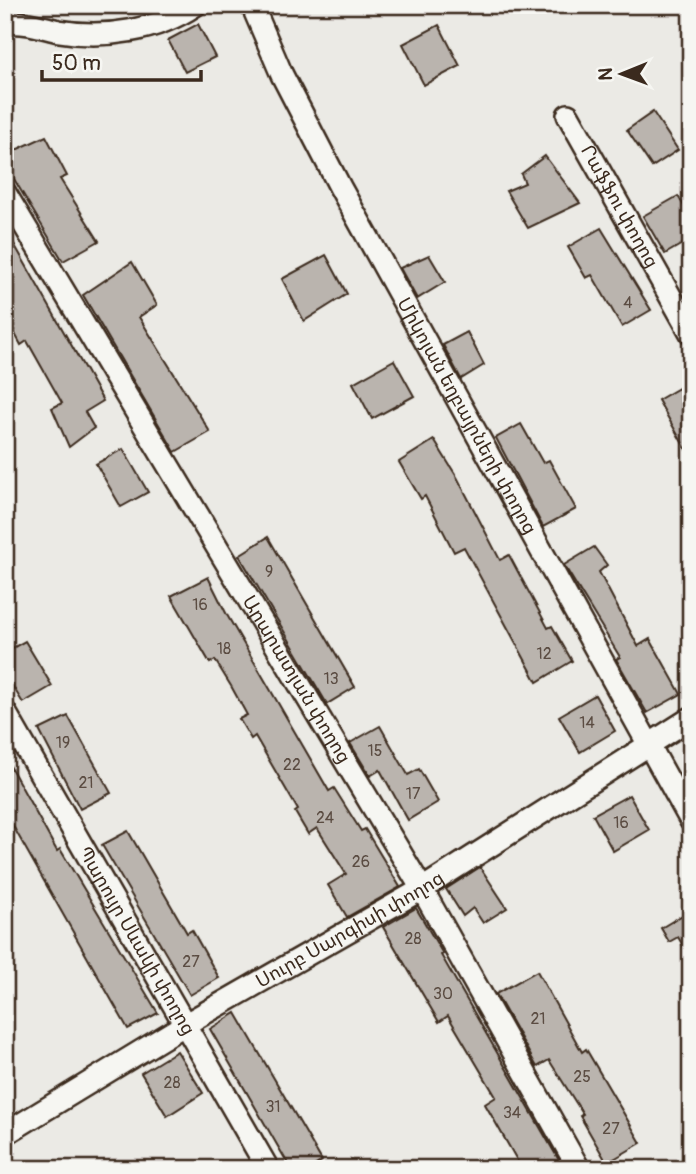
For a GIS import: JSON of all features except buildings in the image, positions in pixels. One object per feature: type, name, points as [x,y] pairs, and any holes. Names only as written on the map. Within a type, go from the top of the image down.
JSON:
[{"type":"street","points":[[5,24],[16,22],[62,31],[122,33],[177,17],[195,5]]},
{"type":"street","name":"Միկոյան եղբայրների փողոց","points":[[252,5],[282,75],[340,187],[691,821]]},
{"type":"street","name":"Րաֆֆու փողոց","points":[[568,116],[691,333]]},
{"type":"street","name":"Արարատյան փողոց","points":[[5,193],[422,889],[579,1169]]},
{"type":"street","name":"Պարույր Սևակի փողոց","points":[[5,712],[268,1169]]},
{"type":"street","name":"Սուրբ Սարգիսի փողոց","points":[[5,1134],[184,1025],[422,889],[691,718]]}]
